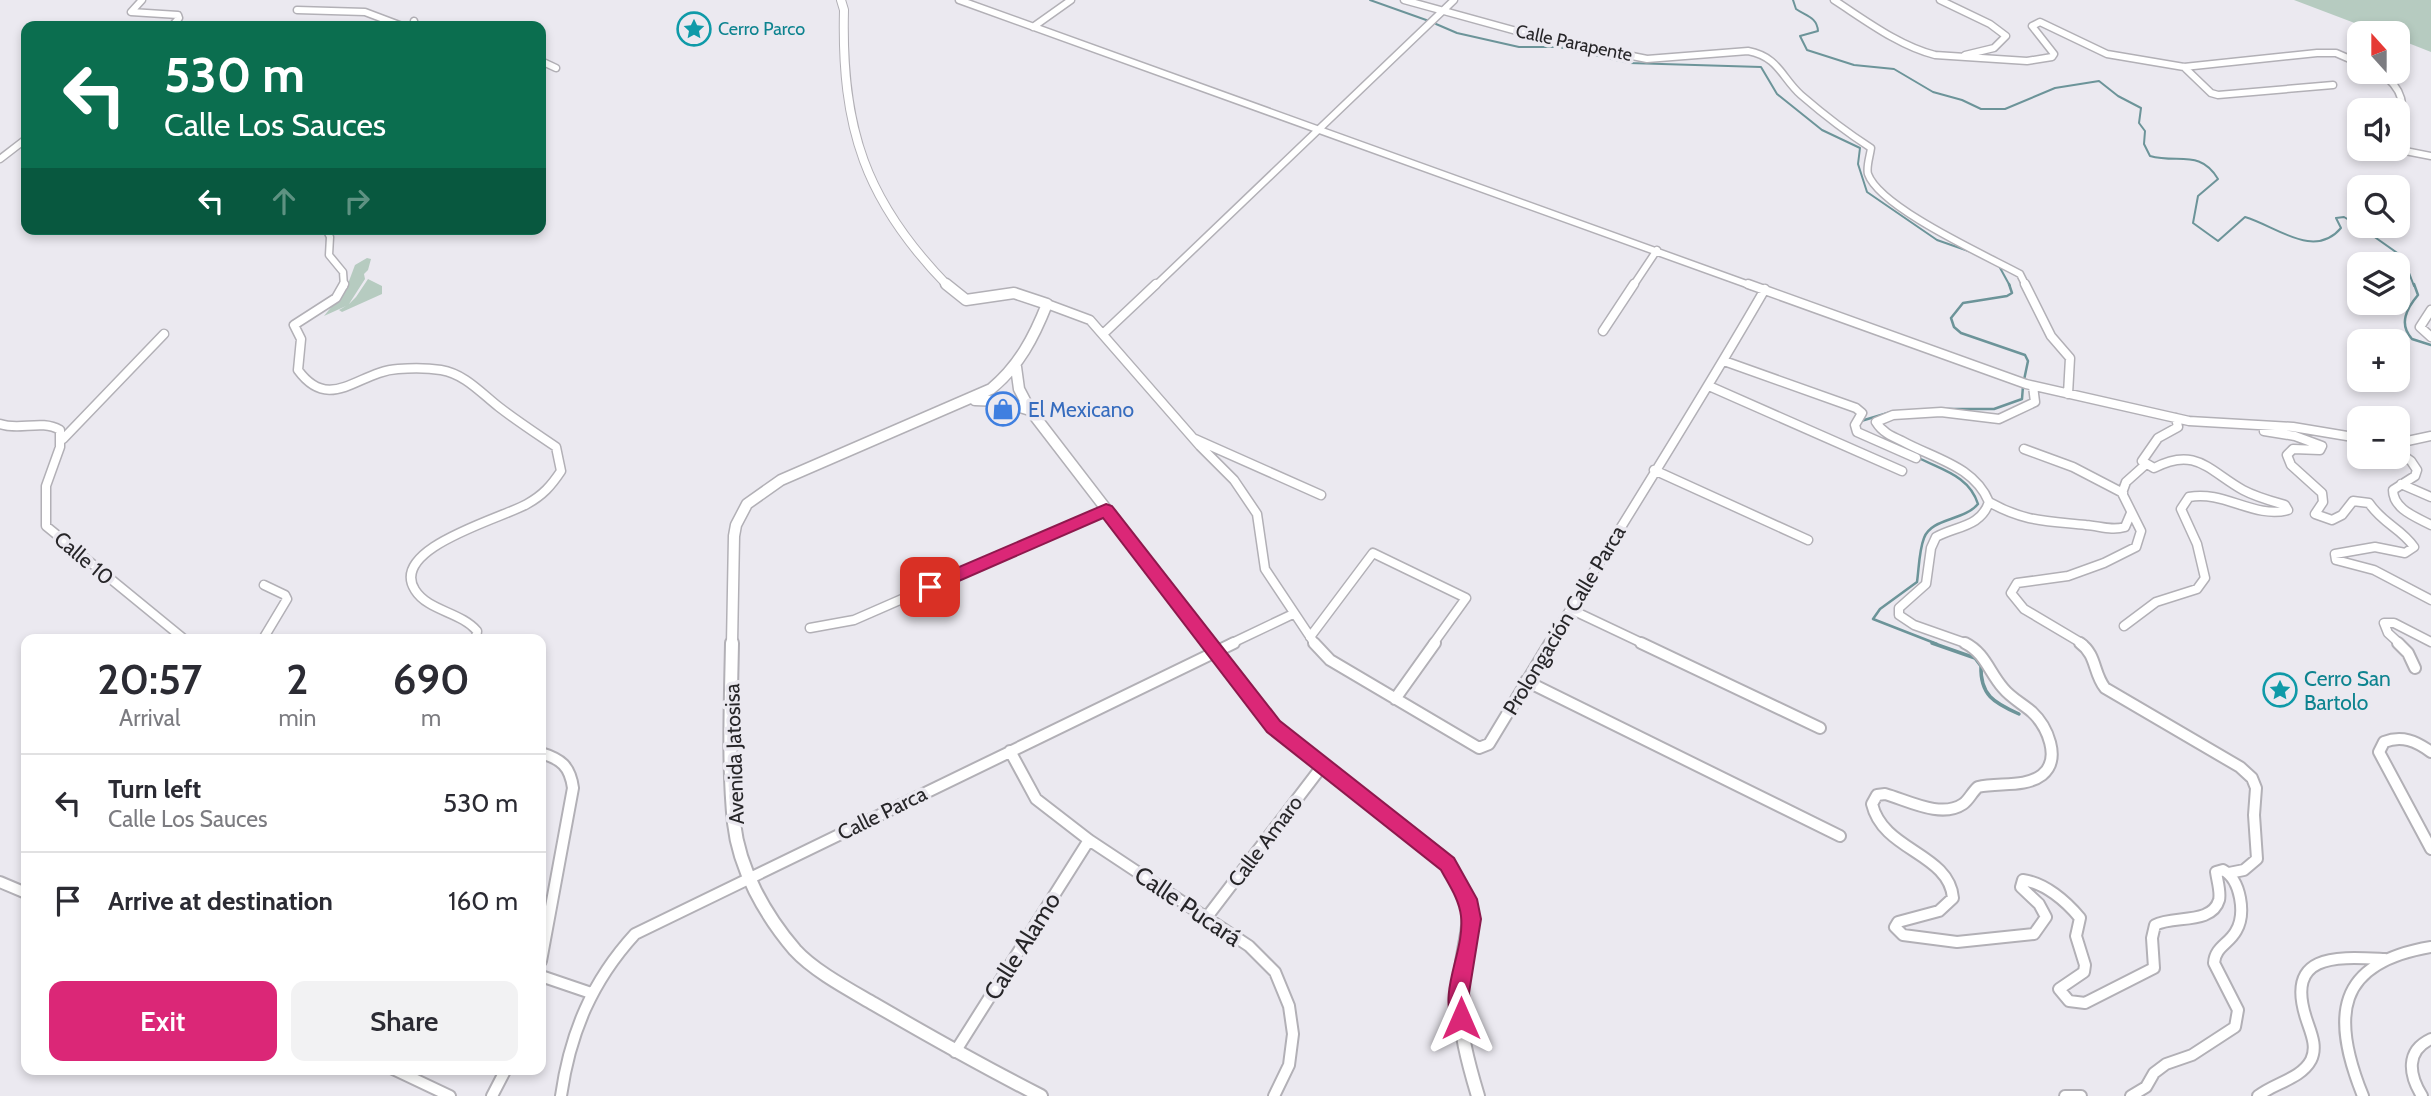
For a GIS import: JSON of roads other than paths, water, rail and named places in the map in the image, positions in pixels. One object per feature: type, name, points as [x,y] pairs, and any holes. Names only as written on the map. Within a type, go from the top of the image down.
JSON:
[{"type":"street","points":[[142,0],[131,12],[178,15],[176,21]]},
{"type":"street","points":[[841,0],[844,10],[846,87],[859,148],[883,209],[901,236],[918,257],[967,300],[1014,293],[1046,303]]},
{"type":"street","points":[[959,0],[2033,386],[2176,418],[2321,431],[2347,437]]},
{"type":"street","points":[[1033,27],[1071,0]]},
{"type":"street","name":"Calle Parapente","points":[[1404,0],[1567,43],[1647,59],[1748,51],[1770,59],[1798,92],[1850,135],[1871,148],[1868,175],[1875,187],[1888,199],[1920,221],[2020,274],[2051,336],[2070,358],[2068,394]]},
{"type":"street","points":[[1103,334],[1454,0]]},
{"type":"street","points":[[1834,0],[1876,27],[1923,52],[1936,55],[1991,60],[2045,60],[2054,54],[2032,26],[2040,22],[2107,54],[2184,67],[2317,53],[2336,53],[2347,57]]},
{"type":"street","points":[[1936,55],[1986,51],[2002,43],[2006,36],[1990,24],[1940,0]]},
{"type":"street","points":[[297,10],[349,9],[392,21]]},
{"type":"street","points":[[546,63],[556,68]]},
{"type":"street","points":[[2184,67],[2211,93],[2218,95],[2333,85]]},
{"type":"street","points":[[0,159],[21,143]]},
{"type":"street","points":[[2410,152],[2431,156]]},
{"type":"street","points":[[329,235],[329,255],[342,269],[344,281],[341,289],[330,303],[293,325],[301,339],[297,362],[302,378],[309,385],[327,390],[395,369],[443,370],[473,384],[498,406],[556,447],[561,456],[563,469],[546,493],[526,505],[432,547],[414,565],[411,583],[421,597],[464,618],[477,631],[477,634]]},
{"type":"street","points":[[1603,331],[1657,250]]},
{"type":"street","name":"Prolongación Calle Parca","points":[[1046,303],[1085,317],[1234,480],[1257,514],[1262,559],[1293,614],[1330,660],[1474,747],[1483,748],[1489,744],[1654,470],[1709,386],[1765,289]]},
{"type":"street","name":"Avenida Jatosisa","points":[[1041,1096],[955,1052],[842,985],[797,952],[763,907],[749,877],[734,825],[732,715],[736,525],[747,504],[781,480],[969,401],[1000,382],[1016,367],[1037,330],[1046,303]]},
{"type":"street","points":[[2431,310],[2420,327],[2431,337]]},
{"type":"street","points":[[0,424],[5,427],[25,427],[47,424],[60,430],[63,439],[164,334]]},
{"type":"street","points":[[1724,361],[1856,408],[1862,413],[1855,425],[1857,432],[1916,458]]},
{"type":"street","points":[[1016,367],[1019,389],[1030,410],[1273,727],[1440,856],[1454,873],[1467,899],[1471,919],[1459,993],[1462,1043],[1478,1096]]},
{"type":"street","points":[[1709,386],[1902,471]]},
{"type":"street","points":[[2033,386],[2035,402],[2005,418],[1941,412],[1893,415],[1876,422],[1881,430],[1925,454],[1969,473],[1982,485],[1989,502],[2004,511],[2048,525],[2083,525],[2115,530],[2125,527],[2131,513]]},
{"type":"street","name":"Avenida Jatosisa","points":[[969,401],[1001,401],[1030,410]]},
{"type":"street","points":[[2124,626],[2157,601],[2202,586],[2205,578],[2197,544],[2181,509],[2186,499],[2198,494],[2211,494],[2276,512],[2288,510],[2282,504],[2242,489],[2194,459],[2177,457],[2154,468],[2145,465],[2142,461],[2158,438],[2178,427],[2176,418]]},
{"type":"street","points":[[2214,423],[2229,429],[2274,432],[2322,446],[2320,450],[2297,449],[2287,455],[2291,465],[2322,494],[2323,500],[2316,517],[2328,521],[2346,513],[2353,501],[2362,500],[2371,505],[2379,518],[2407,537],[2414,547],[2405,553],[2367,547],[2335,554],[2334,558],[2340,563],[2374,570],[2431,600]]},
{"type":"street","points":[[2410,440],[2431,436]]},
{"type":"street","name":"Calle 10","points":[[63,439],[48,476],[46,526],[177,634]]},
{"type":"street","points":[[1195,439],[1321,495]]},
{"type":"street","points":[[2024,449],[2073,467],[2123,493]]},
{"type":"street","points":[[2410,460],[2417,470],[2415,476],[2392,492],[2394,501],[2431,525]]},
{"type":"street","points":[[2145,465],[2124,485],[2123,493],[2141,530],[2141,541],[2136,547],[2092,568],[2064,577],[2017,583],[2013,587],[2012,596],[2021,607],[2090,650],[2098,665],[2099,681],[2105,688],[2239,767],[2252,778],[2258,791],[2254,816],[2260,842],[2259,854],[2249,867],[2229,873]]},
{"type":"street","points":[[1654,470],[1808,540]]},
{"type":"street","points":[[2401,484],[2431,497]]},
{"type":"street","points":[[1989,502],[1985,514],[1975,522],[1936,537],[1931,544],[1926,584],[1901,606],[1898,613],[1905,620],[1965,643],[1980,652],[2001,687],[2040,722],[2050,744],[2051,762],[2045,772],[2034,779],[2020,783],[2004,781],[1978,787],[1963,804],[1952,808],[1939,809],[1885,794],[1874,798],[1873,808],[1880,827],[1925,856],[1945,876],[1952,890],[1951,899],[1946,906],[1898,922],[1896,929],[1903,935],[1957,942],[2034,934],[2046,917],[2039,904],[2021,887],[2023,880],[2032,881],[2068,904],[2080,918],[2076,936],[2085,965],[2084,972],[2059,989],[2060,994],[2070,1002],[2085,1003],[2154,968],[2152,938],[2155,925],[2170,918],[2195,919],[2207,914],[2219,899],[2216,872],[2220,870],[2229,873],[2234,878],[2241,918],[2236,932],[2217,950],[2214,962],[2236,1006],[2238,1023],[2192,1055],[2166,1064],[2154,1073],[2146,1087],[2132,1096]]},
{"type":"street","points":[[810,628],[854,620],[1106,510]]},
{"type":"street","points":[[1310,637],[1373,553],[1466,598],[1395,699]]},
{"type":"street","points":[[264,584],[285,595],[287,599],[266,634]]},
{"type":"street","points":[[1570,609],[1820,728]]},
{"type":"street","name":"Calle Parca","points":[[561,1096],[566,1056],[591,993],[616,954],[635,934],[1293,614]]},
{"type":"street","points":[[2415,668],[2412,655],[2385,630],[2384,623],[2394,623],[2431,642]]},
{"type":"street","points":[[1527,681],[1840,836]]},
{"type":"street","points":[[2431,752],[2414,742],[2397,738],[2384,742],[2379,752],[2431,849]]},
{"type":"street","name":"Calle Pucará","points":[[1010,751],[1036,799],[1089,840],[1249,946],[1275,972],[1289,1006],[1293,1034],[1289,1065],[1274,1096]]},
{"type":"street","points":[[546,755],[560,759],[572,771],[573,788],[546,934]]},
{"type":"street","name":"Calle Amaro","points":[[1207,917],[1323,765]]},
{"type":"street","name":"Calle Alamo","points":[[955,1052],[1089,840]]},
{"type":"street","points":[[0,882],[21,891]]},
{"type":"street","points":[[2363,1096],[2343,1031],[2349,998],[2360,980],[2385,959],[2409,950],[2431,947]]},
{"type":"street","points":[[2258,1096],[2269,1086],[2304,1069],[2312,1058],[2313,1037],[2300,997],[2302,981],[2308,968],[2335,957],[2385,959]]},
{"type":"street","points":[[546,978],[591,993]]},
{"type":"street","points":[[2422,1096],[2412,1077],[2411,1061],[2418,1045],[2431,1039]]},
{"type":"street","points":[[406,1075],[450,1096]]},
{"type":"street","points":[[492,1096],[503,1075]]},
{"type":"street","points":[[2065,1096],[2081,1096]]},
{"type":"waterway","points":[[1370,0],[1429,21]]},
{"type":"waterway","points":[[1793,0],[1796,9],[1810,17],[1817,26],[1818,31],[1800,36],[1807,50],[1854,65],[1894,69],[1933,92],[1962,100],[1981,109],[2005,109],[2055,88],[2099,81],[2118,96],[2141,108],[2139,123],[2145,131],[2144,144],[2150,156],[2196,161],[2204,164],[2218,179],[2198,196],[2193,223],[2218,241],[2245,217],[2295,238],[2319,241],[2330,237],[2341,228],[2336,218],[2344,217],[2403,257],[2414,286]]},
{"type":"waterway","points":[[1436,24],[1457,33],[1519,47],[1559,47],[1629,63],[1761,67],[1777,94],[1822,130],[1860,148],[1858,164],[1867,192],[1937,240],[1974,253]]},
{"type":"waterway","points":[[1999,266],[2009,284]]},
{"type":"waterway","points":[[2009,284],[2012,293],[2007,296],[1963,303],[1951,318],[1954,327],[1961,333],[2025,355],[2028,361],[2024,380]]},
{"type":"waterway","points":[[2414,284],[2418,295],[2410,305],[2405,328],[2412,339],[2431,345]]},
{"type":"waterway","points":[[1947,409],[1994,409],[2022,399],[2023,386]]},
{"type":"waterway","points":[[1861,421],[1891,412]]},
{"type":"waterway","points":[[1883,439],[1909,451]]},
{"type":"waterway","points":[[1917,457],[1961,480],[1974,494],[1978,504],[1965,514],[1940,523],[1928,531],[1921,548],[1917,582],[1880,609],[1873,619],[1937,644]]},
{"type":"waterway","points":[[1932,643],[1975,658],[1981,666],[1983,684],[1990,697],[2019,714]]},
{"type":"place","name":"Cerro Parco","points":[[694,29]]},
{"type":"place","name":"El Mexicano","points":[[1003,409]]},
{"type":"place","name":"Cerro San Bartolo","points":[[2280,690]]}]
